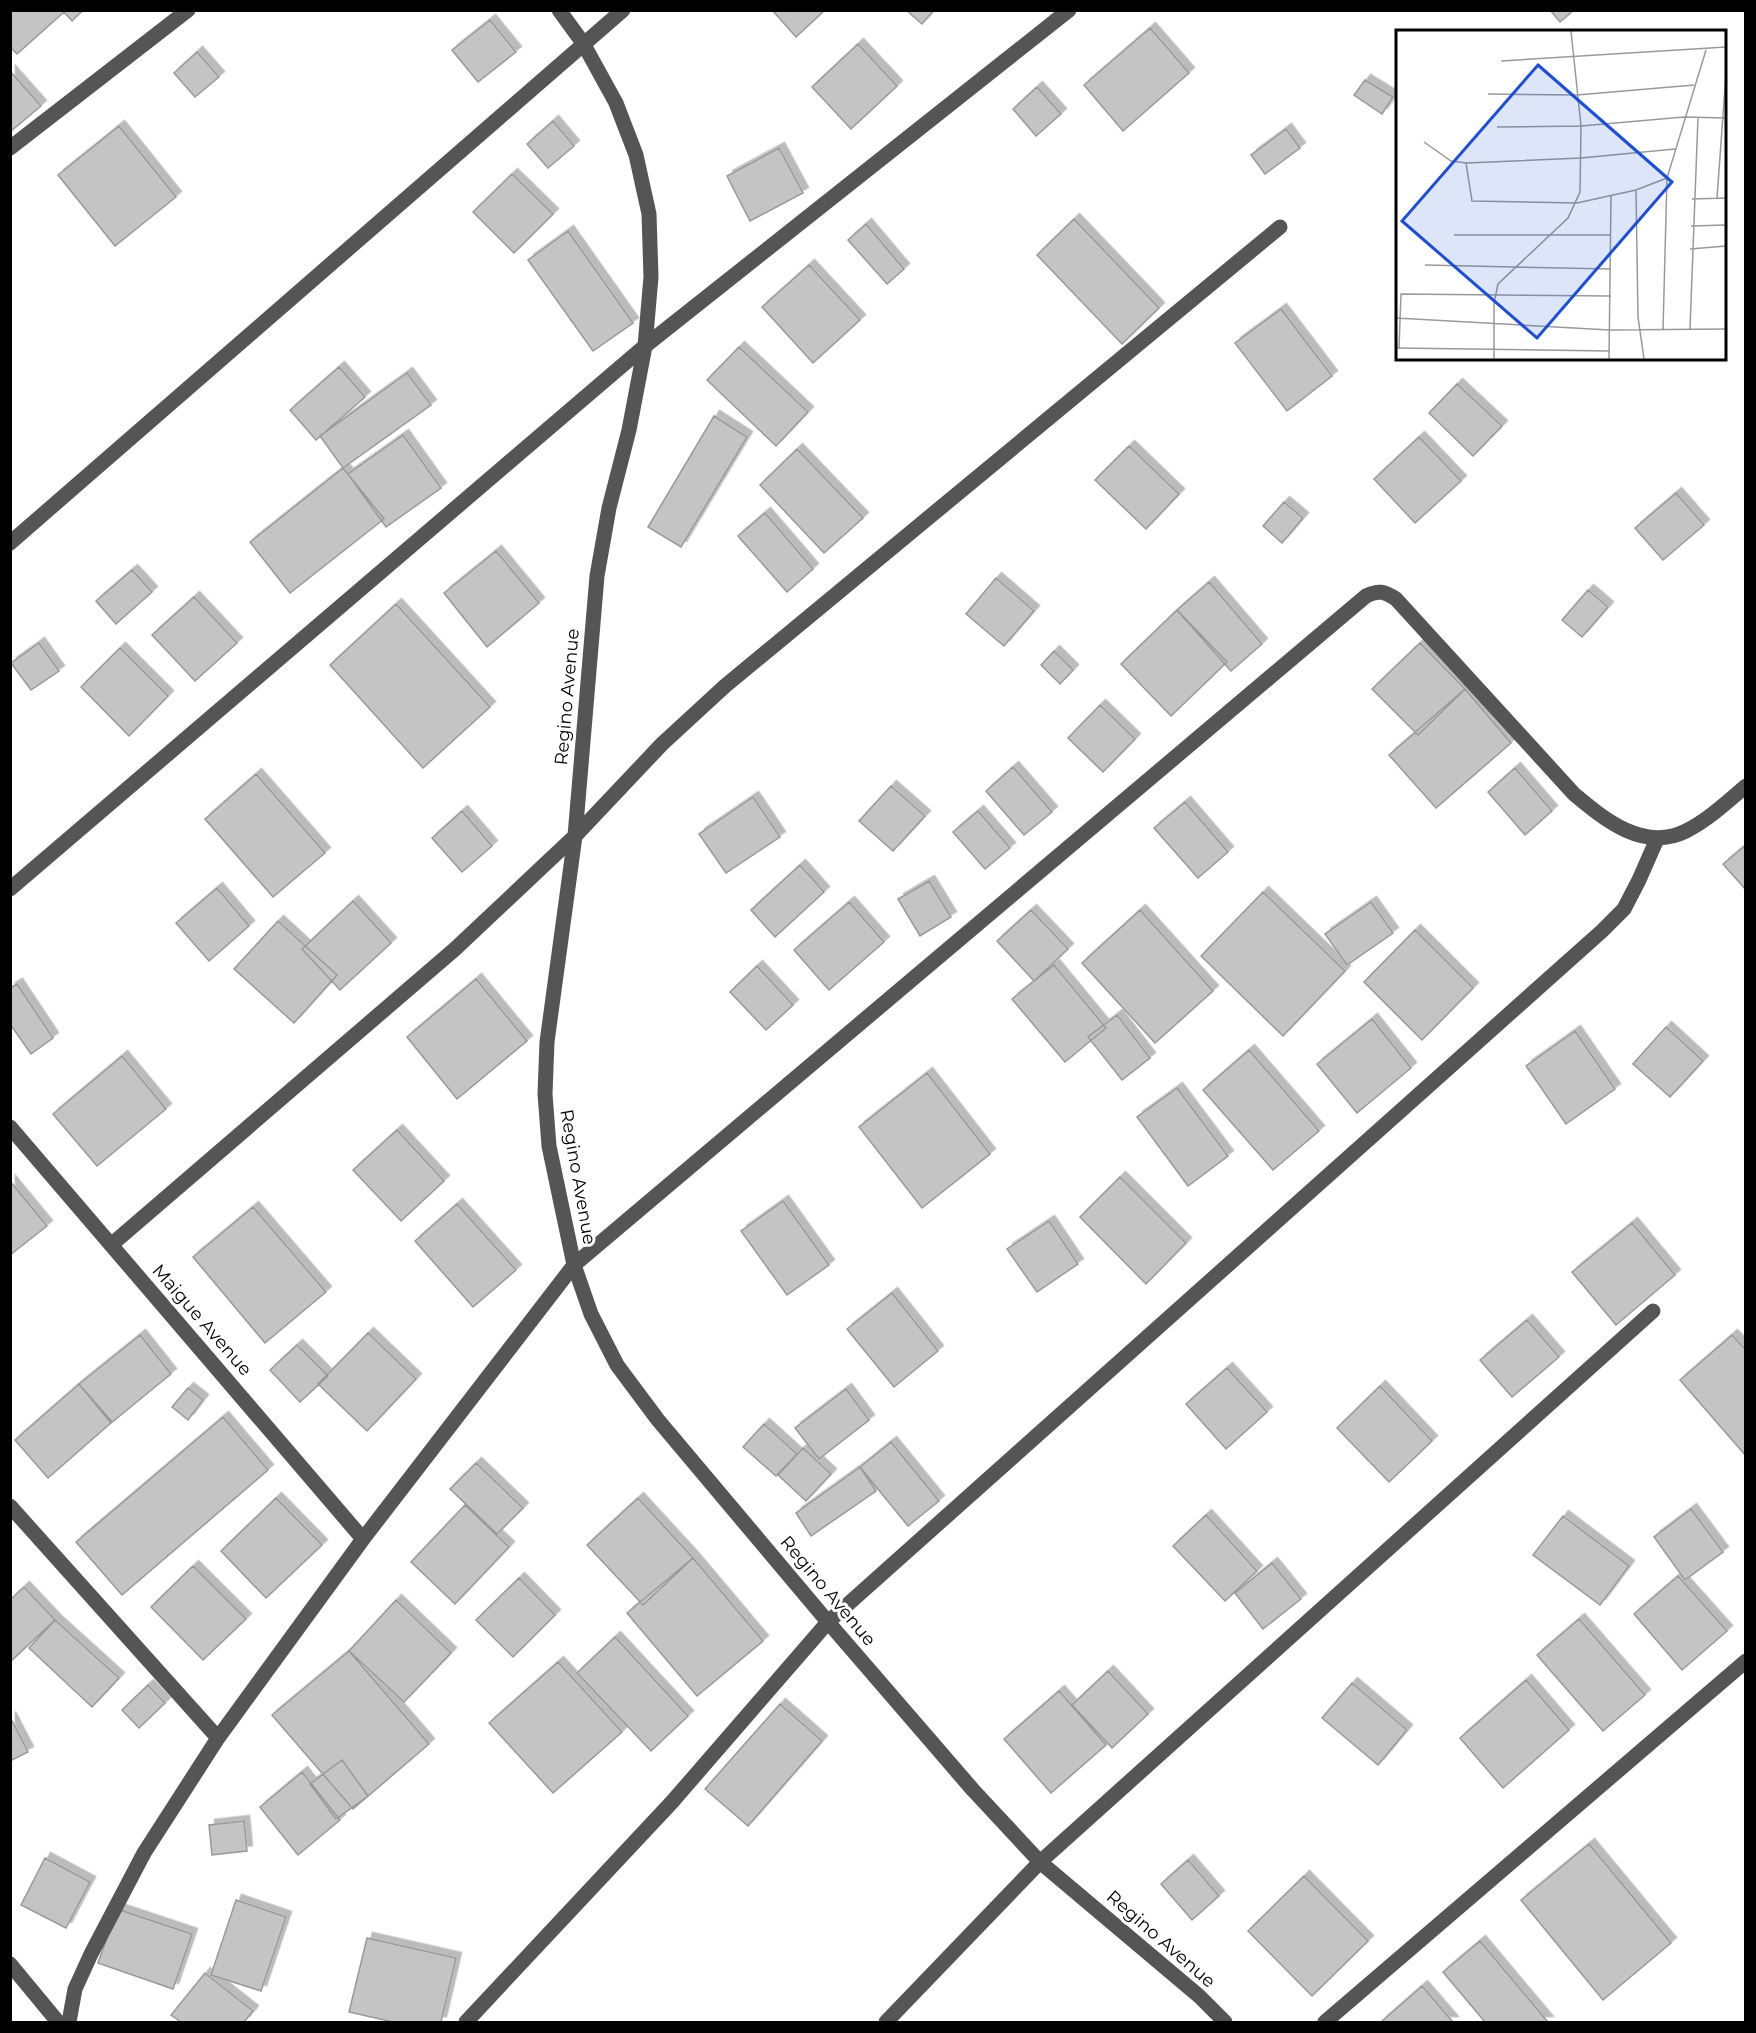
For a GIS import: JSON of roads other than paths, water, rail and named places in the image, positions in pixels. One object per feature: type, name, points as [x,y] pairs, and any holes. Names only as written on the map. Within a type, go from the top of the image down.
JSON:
[{"type":"street","points":[[10,148],[188,10]]},
{"type":"street","name":"Regino Avenue","points":[[559,10],[583,44],[616,103],[636,155],[650,214],[651,277],[645,346],[629,430],[609,508],[597,576],[574,836],[547,1042],[545,1094],[549,1146],[574,1265],[591,1314],[617,1365],[658,1420],[828,1622],[973,1790],[1040,1862],[1199,1996],[1225,2022]]},
{"type":"street","points":[[10,543],[623,10]]},
{"type":"street","points":[[10,889],[645,346],[1069,10]]},
{"type":"street","points":[[111,1245],[455,949],[574,836],[662,744],[725,686],[1280,227]]},
{"type":"street","points":[[69,2022],[75,1989],[144,1852],[218,1738],[363,1539],[574,1265],[1357,604],[1375,591],[1386,592],[1396,599],[1574,794],[1604,819],[1629,832],[1657,838],[1685,832],[1746,786]]},
{"type":"street","points":[[466,2022],[672,1802],[828,1622],[1602,931],[1624,909],[1657,838]]},
{"type":"street","name":"Maigue Avenue","points":[[10,1127],[363,1539]]},
{"type":"street","points":[[886,2022],[1040,1862],[1653,1311]]},
{"type":"street","points":[[10,1506],[218,1738]]},
{"type":"street","points":[[1325,2022],[1746,1661]]},
{"type":"street","points":[[10,1964],[58,2022]]}]
